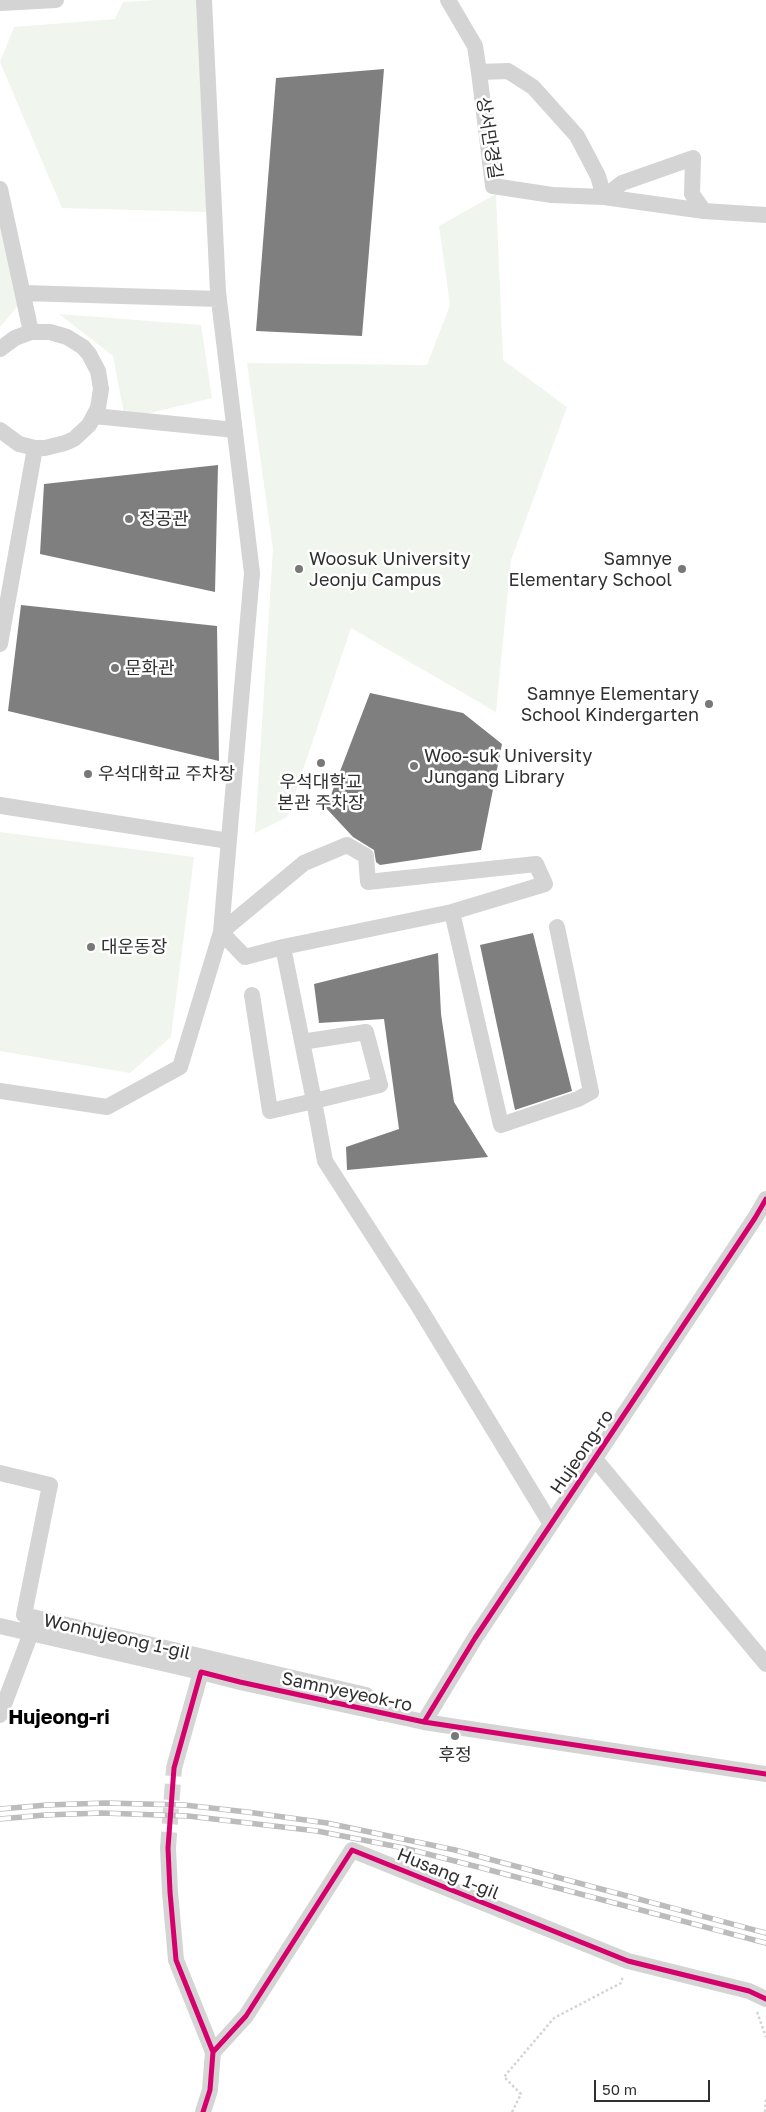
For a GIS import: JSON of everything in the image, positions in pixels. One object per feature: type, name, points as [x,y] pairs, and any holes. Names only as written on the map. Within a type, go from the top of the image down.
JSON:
[{"type":"street","points":[[0,3],[56,0]]},
{"type":"street","points":[[0,1091],[107,1108],[180,1067],[221,932],[252,573],[219,299],[204,0]]},
{"type":"street","name":"상서만경길","points":[[448,0],[475,46],[493,186],[552,195],[604,197],[704,211],[766,215]]},
{"type":"street","name":"상서만경길","points":[[479,72],[508,71],[533,87],[577,136],[598,176],[604,197]]},
{"type":"street","points":[[604,197],[622,183],[693,158],[692,194],[704,211]]},
{"type":"street","points":[[0,189],[31,332]]},
{"type":"street","points":[[24,293],[219,299]]},
{"type":"street","points":[[0,349],[15,338],[31,332],[50,332],[68,337],[83,347],[89,354],[98,371],[101,389],[98,408],[89,425],[74,439],[55,447],[35,448],[19,444],[0,430]]},
{"type":"street","points":[[94,416],[235,430]]},
{"type":"street","points":[[0,644],[35,448]]},
{"type":"street","points":[[0,806],[229,841]]},
{"type":"street","points":[[347,845],[366,856],[368,882],[536,864],[545,884],[452,912],[283,947],[245,957],[221,932],[304,863],[347,845]]},
{"type":"street","points":[[452,912],[500,1125],[578,1099],[591,1092],[557,927]]},
{"type":"street","points":[[283,947],[326,1161],[419,1307],[551,1524]]},
{"type":"street","points":[[252,995],[270,1111],[380,1085],[366,1032],[302,1042]]},
{"type":"street","name":"Hujeong-ro","points":[[424,1722],[475,1638],[766,1199]]},
{"type":"street","points":[[595,1459],[766,1664]]},
{"type":"street","name":"Wonhujeong 1-gil","points":[[0,1473],[50,1485],[24,1615],[366,1695],[380,1713]]},
{"type":"street","points":[[0,1715],[31,1633],[24,1615]]},
{"type":"street","name":"Samnyeyeok-ro","points":[[0,1626],[424,1722],[766,1774]]},
{"type":"street","points":[[174,1768],[201,1672]]},
{"type":"street","points":[[168,1848],[176,1960],[213,2052],[210,2090],[203,2112]]},
{"type":"street","name":"Husang 1-gil","points":[[213,2052],[246,2016],[352,1850],[628,1961],[766,1998]]},
{"type":"path","points":[[512,2112],[521,2094],[504,2076],[554,2018],[621,1983],[628,1961]]},
{"type":"path","points":[[765,2112],[766,2097]]},
{"type":"shaded area","points":[[198,0],[208,212],[62,208],[0,62],[14,27],[115,19],[123,2]]},
{"type":"shaded area","points":[[496,194],[503,360],[567,407],[511,560],[496,712],[351,628],[287,817],[255,833],[273,549],[247,363],[427,365],[450,305],[439,226]]},
{"type":"shaded area","points":[[0,206],[22,301],[0,327]]},
{"type":"shaded area","points":[[59,314],[201,325],[212,398],[125,419],[113,356]]},
{"type":"shaded area","name":"대운동장","points":[[0,832],[194,857],[171,1037],[130,1073],[0,1051]]},
{"type":"building","points":[[384,69],[362,336],[256,331],[276,78]]},
{"type":"building","name":"정공관","points":[[218,465],[215,592],[40,554],[44,484]]},
{"type":"building","name":"문화관","points":[[21,605],[217,626],[219,761],[8,711]]},
{"type":"building","points":[[370,693],[463,713],[502,744],[481,850],[380,865],[376,862],[374,850],[353,837],[326,808]]},
{"type":"building","points":[[533,933],[572,1091],[515,1110],[480,945]]},
{"type":"building","points":[[438,953],[441,1014],[454,1102],[488,1157],[347,1170],[346,1147],[399,1129],[384,1019],[319,1023],[314,984]]},
{"type":"tunnel","points":[[168,1848],[174,1768]]},
{"type":"railway","points":[[0,1809],[106,1803],[184,1805],[327,1823],[455,1850],[766,1933]]},
{"type":"railway","points":[[0,1819],[102,1813],[188,1816],[317,1831],[404,1848],[766,1943]]},
{"type":"cycle path","points":[[424,1722],[475,1638],[766,1199]]},
{"type":"cycle path","points":[[203,2112],[210,2090],[213,2052],[176,1960],[168,1848],[174,1768],[201,1672],[424,1722],[766,1774]]},
{"type":"cycle path","points":[[213,2052],[246,2016],[352,1850],[628,1961],[749,1991],[766,1999]]},
{"type":"place","name":"정공관","points":[[129,519]]},
{"type":"place","name":"Woosuk University Jeonju Campus","points":[[299,569]]},
{"type":"place","name":"Samnye Elementary School","points":[[682,569]]},
{"type":"place","name":"문화관","points":[[115,668]]},
{"type":"place","name":"Samnye Elementary School Kindergarten","points":[[709,704]]},
{"type":"place","name":"우석대학교 본관 주차장","points":[[321,763]]},
{"type":"place","name":"Woo-suk University Jungang Library","points":[[414,766]]},
{"type":"place","name":"우석대학교 주차장","points":[[88,774]]},
{"type":"place","name":"대운동장","points":[[91,947]]},
{"type":"place","name":"후정","points":[[455,1736]]},
{"type":"district","name":"Hujeong-ri","points":[[59,1718]]}]
